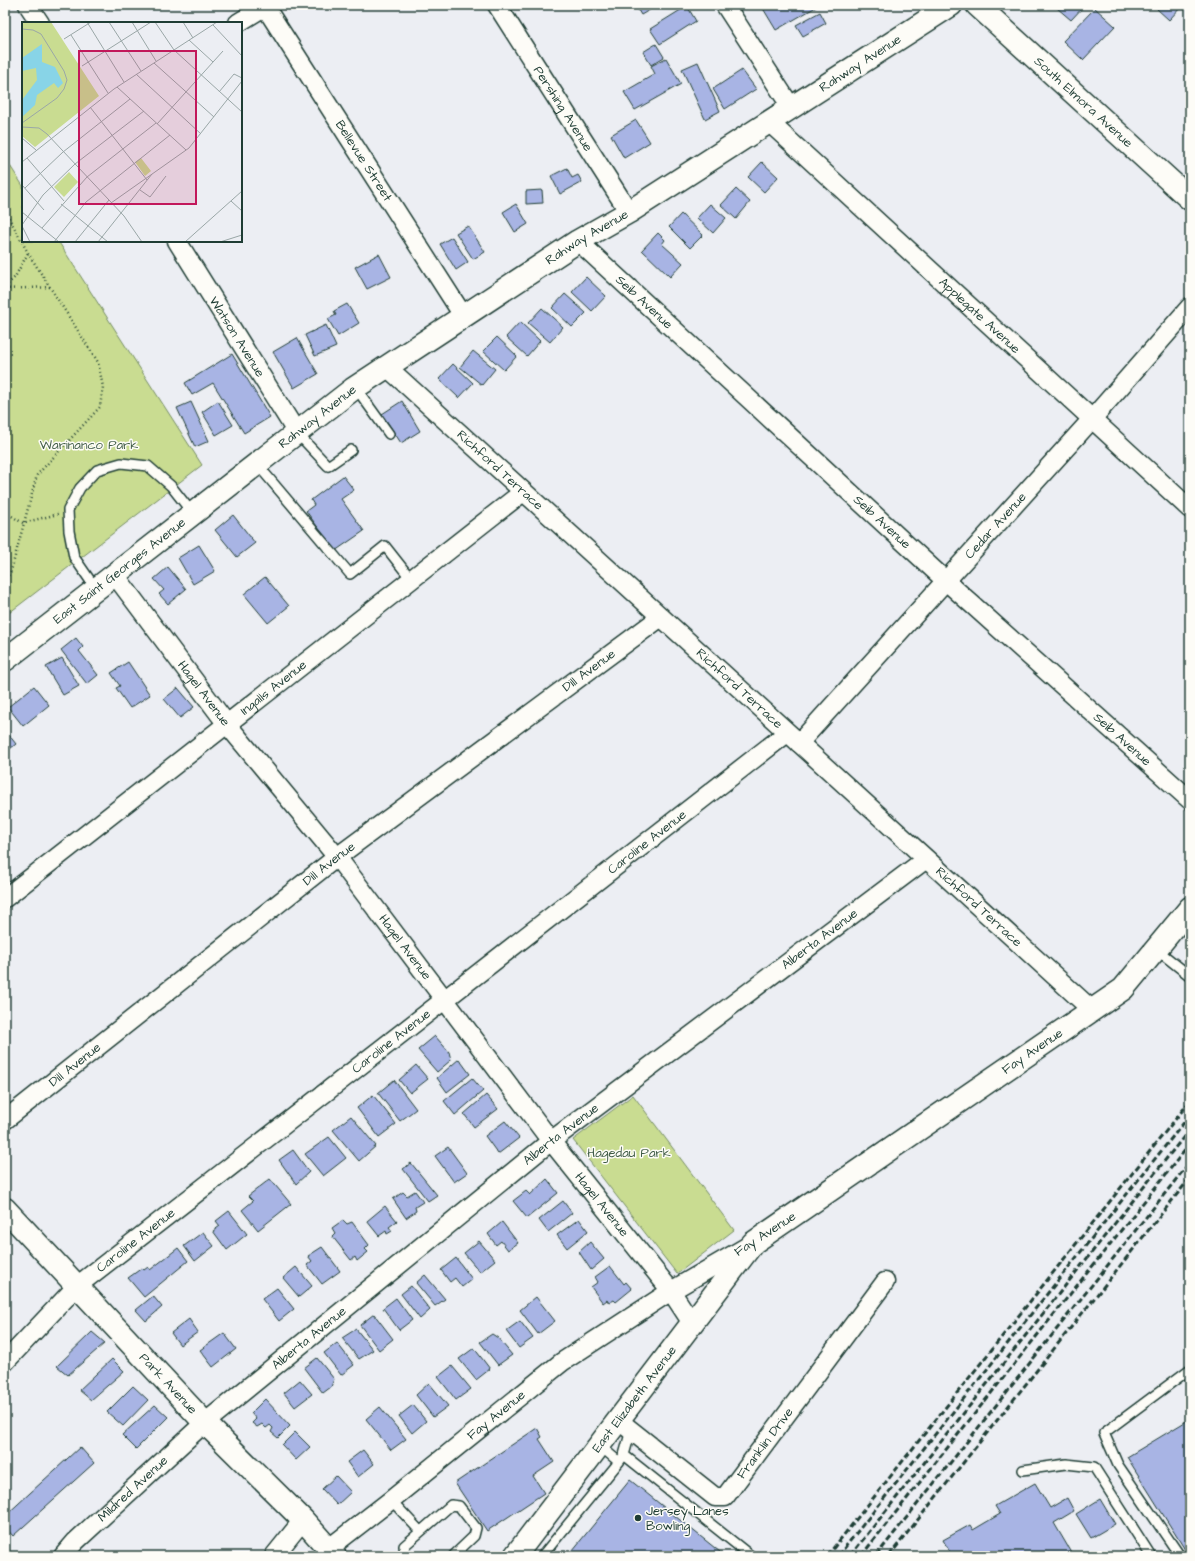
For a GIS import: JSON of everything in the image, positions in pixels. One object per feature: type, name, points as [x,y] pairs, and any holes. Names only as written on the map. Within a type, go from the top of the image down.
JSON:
[{"type":"main road","name":"Rahway Avenue","points":[[233,482],[356,388],[387,367],[578,241],[629,212],[951,5]]},
{"type":"main road","name":"South Elmora Avenue","points":[[977,5],[1190,199]]},
{"type":"main road","name":"East Saint Georges Avenue","points":[[5,660],[233,482]]},
{"type":"main road","name":"Fay Avenue","points":[[753,1243],[1123,989],[1190,908]]},
{"type":"main road","name":"Park Avenue","points":[[5,1209],[205,1423],[303,1520],[331,1552]]},
{"type":"main road","name":"East Elizabeth Avenue","points":[[521,1554],[599,1445],[625,1425],[692,1323],[753,1243]]},
{"type":"street","points":[[28,5],[39,22]]},
{"type":"street","points":[[240,22],[265,5]]},
{"type":"street","name":"Bellevue Street","points":[[265,5],[464,317]]},
{"type":"street","name":"Pershing Avenue","points":[[497,5],[629,212]]},
{"type":"street","points":[[725,5],[791,108]]},
{"type":"street","name":"Applegate Avenue","points":[[769,122],[1190,509]]},
{"type":"street","name":"Seib Avenue","points":[[578,241],[946,581],[1190,800]]},
{"type":"street","name":"Watson Avenue","points":[[178,242],[297,433]]},
{"type":"street","name":"Cedar Avenue","points":[[793,738],[946,581],[1092,419],[1190,307]]},
{"type":"street","name":"Richford Terrace","points":[[387,367],[1092,1010]]},
{"type":"street","name":"Ingalls Avenue","points":[[5,898],[226,723],[523,492]]},
{"type":"street","name":"Hagel Avenue","points":[[115,575],[226,723],[337,857],[551,1141],[671,1291],[692,1323]]},
{"type":"street","name":"Dill Avenue","points":[[5,1120],[337,857],[660,617]]},
{"type":"street","name":"Caroline Avenue","points":[[5,1362],[77,1286],[445,1000],[793,738]]},
{"type":"street","name":"Alberta Avenue","points":[[205,1423],[551,1141],[926,859]]},
{"type":"street","name":"Fay Avenue","points":[[331,1552],[391,1500],[562,1362],[671,1291],[753,1243]]},
{"type":"street","name":"Franklin Drive","points":[[625,1425],[715,1497],[725,1497],[885,1282]]},
{"type":"street","name":"Mildred Avenue","points":[[63,1556],[75,1542],[205,1423]]},
{"type":"street","points":[[274,1556],[303,1520]]},
{"type":"lane","points":[[356,388],[389,434]]},
{"type":"lane","points":[[297,433],[328,466],[351,450]]},
{"type":"lane","points":[[96,589],[74,557],[69,531],[68,510],[80,488],[97,470],[121,463],[148,466],[171,486],[193,514]]},
{"type":"lane","points":[[257,464],[350,574],[385,546],[411,579]]},
{"type":"lane","points":[[1156,949],[1190,976]]},
{"type":"lane","points":[[1180,1556],[1118,1465],[1104,1433],[1190,1369]]},
{"type":"lane","points":[[542,1556],[621,1459],[625,1425]]},
{"type":"lane","points":[[599,1445],[621,1459],[751,1556]]},
{"type":"lane","points":[[1023,1470],[1066,1464],[1094,1467],[1151,1556]]},
{"type":"lane","points":[[391,1500],[420,1531]]},
{"type":"lane","points":[[408,1556],[405,1554],[404,1546],[451,1505],[459,1506],[476,1528],[474,1536],[453,1556]]},
{"type":"path","points":[[5,202],[8,216],[22,242]]},
{"type":"path","points":[[5,580],[11,571],[37,475],[100,407],[103,387],[98,362],[22,242]]},
{"type":"path","points":[[5,288],[15,277],[28,253]]},
{"type":"path","points":[[5,288],[51,287]]},
{"type":"path","points":[[5,512],[23,523],[53,516],[68,510]]},
{"type":"green space","name":"Warinanco Park","points":[[5,158],[22,184],[22,242],[59,242],[202,465],[5,616]]},
{"type":"green space","name":"Hagedau Park","points":[[633,1095],[734,1230],[677,1274],[573,1140]]},
{"type":"building","points":[[635,5],[658,5],[641,15]]},
{"type":"building","points":[[761,5],[815,5],[816,7],[776,30]]},
{"type":"building","points":[[1059,5],[1085,5],[1071,20],[1057,8]]},
{"type":"building","points":[[1161,5],[1183,5],[1169,20],[1157,9]]},
{"type":"building","points":[[687,6],[696,21],[660,44],[650,29]]},
{"type":"building","points":[[1095,8],[1115,26],[1083,60],[1063,41]]},
{"type":"building","points":[[820,12],[826,23],[803,36],[796,25]]},
{"type":"building","points":[[656,44],[664,57],[651,65],[643,52]]},
{"type":"building","points":[[666,58],[681,84],[635,110],[624,92],[655,74],[651,66]]},
{"type":"building","points":[[698,62],[720,111],[705,119],[682,69]]},
{"type":"building","points":[[742,70],[756,89],[725,109],[713,89]]},
{"type":"building","points":[[636,120],[650,142],[624,158],[611,135]]},
{"type":"building","points":[[762,162],[778,177],[764,192],[748,177]]},
{"type":"building","points":[[567,168],[572,178],[578,175],[582,182],[560,194],[551,176]]},
{"type":"building","points":[[736,189],[750,202],[736,219],[721,205]]},
{"type":"building","points":[[542,190],[543,203],[526,204],[526,191]]},
{"type":"building","points":[[516,204],[528,224],[515,232],[503,212]]},
{"type":"building","points":[[710,204],[726,218],[713,233],[697,218]]},
{"type":"building","points":[[681,214],[703,235],[690,248],[669,227]]},
{"type":"building","points":[[468,226],[485,252],[473,259],[456,233]]},
{"type":"building","points":[[658,233],[665,240],[662,244],[683,263],[670,277],[642,250]]},
{"type":"building","points":[[452,237],[468,262],[456,270],[440,244]]},
{"type":"building","points":[[379,254],[391,277],[367,289],[355,267]]},
{"type":"building","points":[[586,277],[606,296],[592,311],[572,292]]},
{"type":"building","points":[[565,294],[586,313],[572,327],[552,308]]},
{"type":"building","points":[[347,304],[359,323],[338,336],[328,319],[336,315],[334,311]]},
{"type":"building","points":[[542,308],[563,327],[550,342],[528,323]]},
{"type":"building","points":[[520,322],[540,341],[527,356],[506,337]]},
{"type":"building","points":[[326,325],[336,347],[315,356],[305,335]]},
{"type":"building","points":[[497,337],[517,356],[504,370],[483,351]]},
{"type":"building","points":[[297,338],[318,374],[294,388],[273,352]]},
{"type":"building","points":[[473,351],[495,369],[482,385],[460,367]]},
{"type":"building","points":[[232,354],[270,417],[244,433],[213,383],[192,395],[185,383]]},
{"type":"building","points":[[453,364],[473,383],[459,398],[439,379]]},
{"type":"building","points":[[218,401],[233,425],[216,435],[202,412]]},
{"type":"building","points":[[402,401],[420,431],[401,443],[382,414]]},
{"type":"building","points":[[191,402],[209,441],[195,447],[177,408]]},
{"type":"building","points":[[343,476],[354,490],[341,499],[364,531],[335,551],[306,511],[314,505],[311,500]]},
{"type":"building","points":[[233,515],[255,543],[237,557],[215,530]]},
{"type":"building","points":[[199,545],[215,571],[193,584],[178,558]]},
{"type":"building","points":[[168,567],[186,589],[168,604],[159,594],[164,590],[154,579]]},
{"type":"building","points":[[265,577],[289,606],[268,623],[244,594]]},
{"type":"building","points":[[76,638],[83,647],[79,651],[98,675],[87,684],[61,650]]},
{"type":"building","points":[[62,658],[79,686],[63,695],[46,667]]},
{"type":"building","points":[[128,662],[150,695],[130,708],[116,688],[120,686],[111,673]]},
{"type":"building","points":[[34,686],[49,705],[23,726],[8,707]]},
{"type":"building","points":[[178,688],[194,707],[180,718],[164,699]]},
{"type":"building","points":[[5,730],[16,744],[5,753]]},
{"type":"building","points":[[435,1036],[449,1052],[451,1060],[437,1072],[418,1050]]},
{"type":"building","points":[[459,1059],[470,1074],[447,1092],[437,1078]]},
{"type":"building","points":[[416,1065],[428,1079],[410,1093],[399,1080]]},
{"type":"building","points":[[472,1078],[483,1091],[455,1115],[444,1101]]},
{"type":"building","points":[[394,1080],[416,1109],[400,1121],[378,1093]]},
{"type":"building","points":[[373,1095],[396,1124],[379,1137],[357,1108]]},
{"type":"building","points":[[486,1095],[498,1109],[474,1127],[464,1114]]},
{"type":"building","points":[[351,1116],[376,1146],[359,1161],[333,1130]]},
{"type":"building","points":[[505,1121],[519,1138],[498,1154],[485,1136]]},
{"type":"building","points":[[329,1137],[346,1158],[323,1176],[305,1154]]},
{"type":"building","points":[[448,1147],[467,1173],[454,1182],[435,1156]]},
{"type":"building","points":[[293,1150],[309,1172],[296,1184],[279,1160]]},
{"type":"building","points":[[411,1163],[437,1195],[428,1201],[403,1169]]},
{"type":"building","points":[[270,1179],[291,1204],[258,1230],[242,1210],[253,1201],[248,1196]]},
{"type":"building","points":[[547,1179],[558,1193],[527,1218],[513,1201],[526,1191],[530,1195]]},
{"type":"building","points":[[415,1191],[423,1202],[415,1207],[416,1211],[406,1218],[393,1199],[403,1192],[407,1196]]},
{"type":"building","points":[[563,1201],[572,1213],[548,1232],[539,1220]]},
{"type":"building","points":[[385,1206],[397,1221],[389,1227],[392,1231],[387,1234],[386,1231],[379,1236],[367,1221]]},
{"type":"building","points":[[229,1211],[247,1234],[227,1250],[213,1231],[220,1226],[216,1221]]},
{"type":"building","points":[[579,1219],[588,1231],[567,1248],[557,1235]]},
{"type":"building","points":[[343,1220],[347,1224],[352,1222],[369,1245],[365,1249],[368,1252],[357,1261],[355,1257],[351,1260],[332,1236],[335,1233],[332,1228]]},
{"type":"building","points":[[502,1222],[518,1243],[508,1250],[501,1241],[496,1245],[488,1234]]},
{"type":"building","points":[[203,1232],[214,1246],[195,1261],[184,1246]]},
{"type":"building","points":[[479,1241],[495,1260],[480,1272],[464,1253]]},
{"type":"building","points":[[590,1242],[604,1259],[591,1270],[579,1252]]},
{"type":"building","points":[[322,1247],[340,1271],[322,1284],[307,1265],[312,1261],[308,1256]]},
{"type":"building","points":[[178,1248],[188,1261],[144,1297],[128,1278],[142,1268],[144,1270],[148,1267],[150,1270]]},
{"type":"building","points":[[456,1258],[472,1279],[462,1287],[455,1278],[450,1282],[441,1270]]},
{"type":"building","points":[[610,1266],[624,1284],[626,1282],[632,1289],[616,1302],[614,1300],[609,1303],[607,1300],[603,1303],[591,1287],[598,1282],[595,1277]]},
{"type":"building","points":[[296,1267],[312,1286],[299,1297],[283,1278]]},
{"type":"building","points":[[425,1275],[445,1299],[435,1306],[416,1283]]},
{"type":"building","points":[[411,1286],[430,1310],[420,1319],[401,1294]]},
{"type":"building","points":[[277,1288],[294,1309],[279,1321],[262,1299]]},
{"type":"building","points":[[153,1296],[162,1307],[146,1321],[136,1310]]},
{"type":"building","points":[[536,1297],[555,1321],[538,1334],[520,1310]]},
{"type":"building","points":[[396,1298],[412,1320],[399,1330],[383,1308]]},
{"type":"building","points":[[374,1314],[393,1339],[379,1350],[360,1325]]},
{"type":"building","points":[[189,1319],[198,1332],[180,1345],[171,1333]]},
{"type":"building","points":[[520,1321],[533,1338],[519,1348],[506,1331]]},
{"type":"building","points":[[356,1329],[373,1350],[359,1359],[342,1338]]},
{"type":"building","points":[[92,1332],[105,1343],[68,1375],[57,1366]]},
{"type":"building","points":[[224,1333],[236,1349],[213,1367],[200,1350]]},
{"type":"building","points":[[492,1334],[498,1338],[512,1355],[498,1365],[480,1342]]},
{"type":"building","points":[[337,1343],[354,1365],[341,1375],[324,1353]]},
{"type":"building","points":[[474,1348],[490,1369],[476,1380],[459,1359]]},
{"type":"building","points":[[317,1358],[334,1379],[331,1387],[323,1393],[304,1368]]},
{"type":"building","points":[[112,1359],[124,1371],[91,1400],[79,1390]]},
{"type":"building","points":[[452,1366],[471,1389],[456,1400],[438,1377]]},
{"type":"building","points":[[300,1380],[312,1394],[295,1407],[284,1393]]},
{"type":"building","points":[[429,1383],[448,1406],[433,1417],[416,1395]]},
{"type":"building","points":[[133,1386],[148,1400],[123,1426],[107,1412]]},
{"type":"building","points":[[265,1399],[290,1426],[278,1438],[271,1432],[273,1428],[270,1425],[266,1428],[262,1424],[257,1427],[252,1423],[256,1419],[251,1413]]},
{"type":"building","points":[[155,1405],[168,1417],[136,1449],[122,1435]]},
{"type":"building","points":[[413,1405],[426,1421],[412,1433],[399,1416]]},
{"type":"building","points":[[380,1407],[406,1439],[391,1450],[366,1419]]},
{"type":"building","points":[[1190,1419],[1190,1556],[1189,1556],[1127,1457]]},
{"type":"building","points":[[537,1428],[542,1437],[539,1439],[554,1462],[533,1476],[544,1493],[487,1531],[455,1483]]},
{"type":"building","points":[[295,1432],[310,1447],[296,1460],[282,1445]]},
{"type":"building","points":[[80,1447],[94,1463],[13,1536],[5,1527],[5,1516]]},
{"type":"building","points":[[363,1450],[374,1464],[358,1477],[347,1462]]},
{"type":"building","points":[[336,1476],[351,1492],[337,1505],[322,1489]]},
{"type":"building","name":"Jersey Lanes Bowling","points":[[630,1480],[725,1556],[568,1556]]},
{"type":"building","points":[[1035,1483],[1050,1508],[1067,1498],[1074,1511],[1054,1523],[1071,1552],[1064,1556],[952,1556],[943,1540],[970,1525],[973,1530],[1000,1514],[995,1506]]},
{"type":"building","points":[[1100,1499],[1115,1524],[1091,1538],[1076,1514]]},
{"type":"railway","points":[[827,1556],[1190,1101]]},
{"type":"railway","points":[[838,1556],[1190,1115]]},
{"type":"railway","points":[[850,1556],[1190,1129]]},
{"type":"railway","points":[[861,1556],[1190,1144]]},
{"type":"railway","points":[[876,1556],[1190,1162]]},
{"type":"railway","points":[[889,1556],[1190,1178]]},
{"type":"place","name":"Jersey Lanes Bowling","points":[[638,1518]]}]
